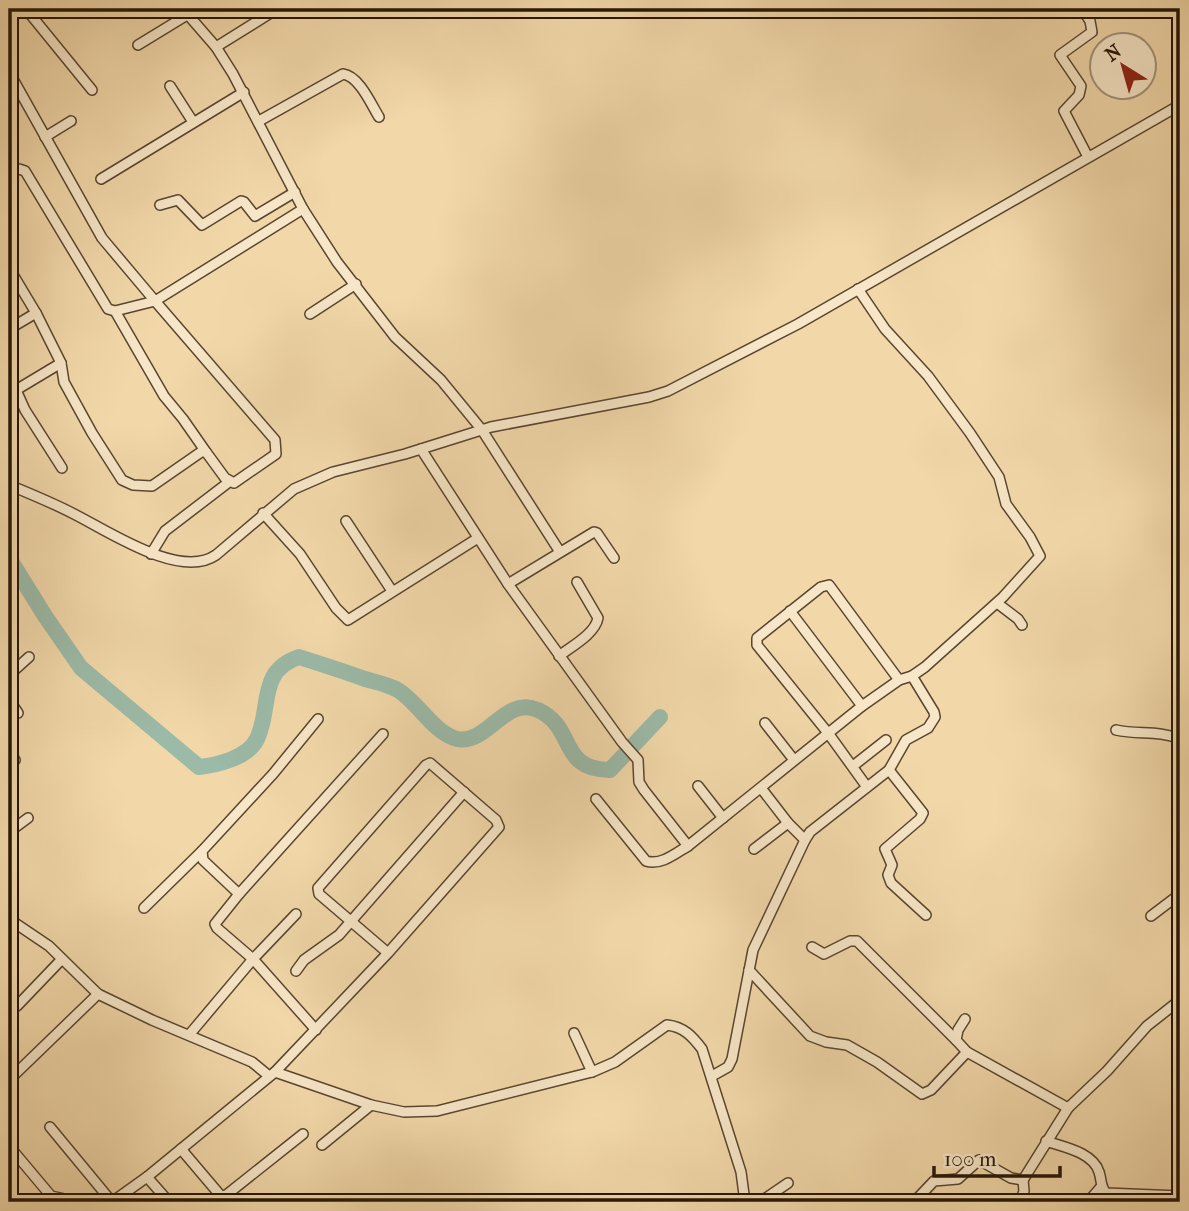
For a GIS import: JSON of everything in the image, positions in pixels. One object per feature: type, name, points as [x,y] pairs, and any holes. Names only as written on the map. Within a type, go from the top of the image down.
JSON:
[{"type":"street","points":[[26,9],[92,90]]},
{"type":"street","points":[[138,45],[185,12],[197,9]]},
{"type":"street","points":[[216,47],[276,9]]},
{"type":"street","points":[[1082,9],[1090,21],[1092,32],[1060,54],[1081,86],[1079,95],[1064,111],[1088,158]]},
{"type":"street","points":[[185,12],[216,47],[244,92],[303,209],[337,262],[395,337],[441,380],[482,430],[559,552]]},
{"type":"street","points":[[9,72],[102,238],[277,443],[276,454],[238,481],[229,482],[165,531],[151,554]]},
{"type":"street","points":[[259,121],[343,74],[349,74],[355,79],[379,117]]},
{"type":"street","points":[[170,86],[194,122]]},
{"type":"street","points":[[101,178],[244,92]]},
{"type":"street","points":[[9,485],[76,515],[151,554],[198,562],[208,560],[263,513],[310,480],[482,430],[668,391],[773,338],[938,246],[1180,105]]},
{"type":"street","points":[[45,137],[71,121]]},
{"type":"street","points":[[9,174],[19,169],[25,171],[108,309],[115,311],[155,301],[303,209]]},
{"type":"street","points":[[160,205],[178,200],[202,225],[241,201],[255,216],[295,192]]},
{"type":"street","points":[[9,268],[61,363],[64,382],[122,480],[133,485],[152,486],[195,454],[206,452]]},
{"type":"street","points":[[310,314],[356,284]]},
{"type":"street","points":[[596,799],[646,861],[653,863],[663,860],[688,846],[862,706],[899,680],[912,676],[925,667],[1000,600],[1037,562],[1041,553],[1006,504],[999,477],[948,401],[885,330],[858,289]]},
{"type":"street","points":[[115,311],[164,396],[229,482]]},
{"type":"street","points":[[9,329],[36,313]]},
{"type":"street","points":[[61,363],[16,390],[25,410],[62,468]]},
{"type":"street","points":[[421,449],[508,584],[636,757],[640,765],[639,782],[688,846]]},
{"type":"street","points":[[263,513],[300,554],[348,620],[478,538]]},
{"type":"street","points":[[346,521],[392,591]]},
{"type":"street","points":[[508,584],[595,532],[614,558]]},
{"type":"street","points":[[559,656],[592,630],[598,618],[577,582]]},
{"type":"street","points":[[867,787],[756,641],[762,632],[821,587],[829,585],[899,680]]},
{"type":"street","points":[[1000,600],[1022,625]]},
{"type":"street","points":[[790,611],[862,706]]},
{"type":"street","points":[[9,675],[29,657]]},
{"type":"street","points":[[712,1076],[728,1067],[732,1059],[753,950],[805,840],[810,832],[888,770],[906,740],[928,728],[934,717],[934,712],[912,676]]},
{"type":"street","points":[[9,700],[18,713]]},
{"type":"street","points":[[144,908],[202,851],[273,774],[318,719]]},
{"type":"street","points":[[765,723],[794,760]]},
{"type":"street","points":[[1115,730],[1134,734],[1164,733],[1180,739]]},
{"type":"street","points":[[316,1030],[253,959],[215,926],[239,894],[383,734]]},
{"type":"street","points":[[853,766],[886,740]]},
{"type":"street","points":[[9,751],[15,760]]},
{"type":"street","points":[[50,1127],[112,1202],[148,1177],[272,1074],[388,953],[499,827],[496,820],[435,765],[428,763],[320,884],[317,891],[388,953]]},
{"type":"street","points":[[888,770],[923,813],[920,819],[886,849],[892,865],[888,875],[891,883],[926,915]]},
{"type":"street","points":[[698,786],[723,818]]},
{"type":"street","points":[[761,788],[805,840]]},
{"type":"street","points":[[296,971],[304,960],[333,941],[464,792]]},
{"type":"street","points":[[9,832],[28,818]]},
{"type":"street","points":[[754,849],[788,823]]},
{"type":"street","points":[[202,851],[202,860],[239,894]]},
{"type":"street","points":[[1151,916],[1180,894]]},
{"type":"street","points":[[189,1035],[253,959],[296,914]]},
{"type":"street","points":[[9,919],[49,946],[98,994],[252,1062],[272,1074],[371,1105],[404,1112],[438,1111],[592,1072],[615,1062],[667,1025],[676,1026],[691,1035],[702,1049],[741,1172],[745,1202]]},
{"type":"street","points":[[812,947],[824,954],[850,941],[857,941],[968,1052],[1069,1108]]},
{"type":"street","points":[[17,1006],[62,959]]},
{"type":"street","points":[[749,970],[810,1036],[847,1045],[877,1062],[922,1094],[931,1090],[968,1052]]},
{"type":"street","points":[[9,1080],[98,994]]},
{"type":"street","points":[[1020,1202],[1024,1191],[1023,1180],[1046,1140],[1069,1108],[1147,1026],[1180,1000]]},
{"type":"street","points":[[956,1040],[958,1030],[965,1019]]},
{"type":"street","points":[[574,1033],[592,1072]]},
{"type":"street","points":[[322,1145],[371,1105]]},
{"type":"street","points":[[180,1149],[220,1195],[225,1196],[303,1134]]},
{"type":"street","points":[[1046,1140],[1082,1154],[1094,1163],[1099,1170],[1101,1187],[1107,1193],[1180,1196]]},
{"type":"street","points":[[9,1146],[51,1196],[78,1202]]},
{"type":"street","points":[[914,1202],[934,1181],[958,1179],[979,1160],[1011,1178],[1023,1180]]},
{"type":"street","points":[[148,1177],[169,1202]]},
{"type":"street","points":[[760,1202],[788,1183]]},
{"type":"street","points":[[1088,1202],[1101,1187]]},
{"type":"waterway","points":[[9,558],[81,668],[199,767],[239,756],[253,746],[261,727],[271,681],[286,663],[299,657],[396,689],[440,730],[457,739],[478,735],[516,709],[526,707],[538,710],[558,727],[574,755],[593,768],[610,770],[660,717]]}]
